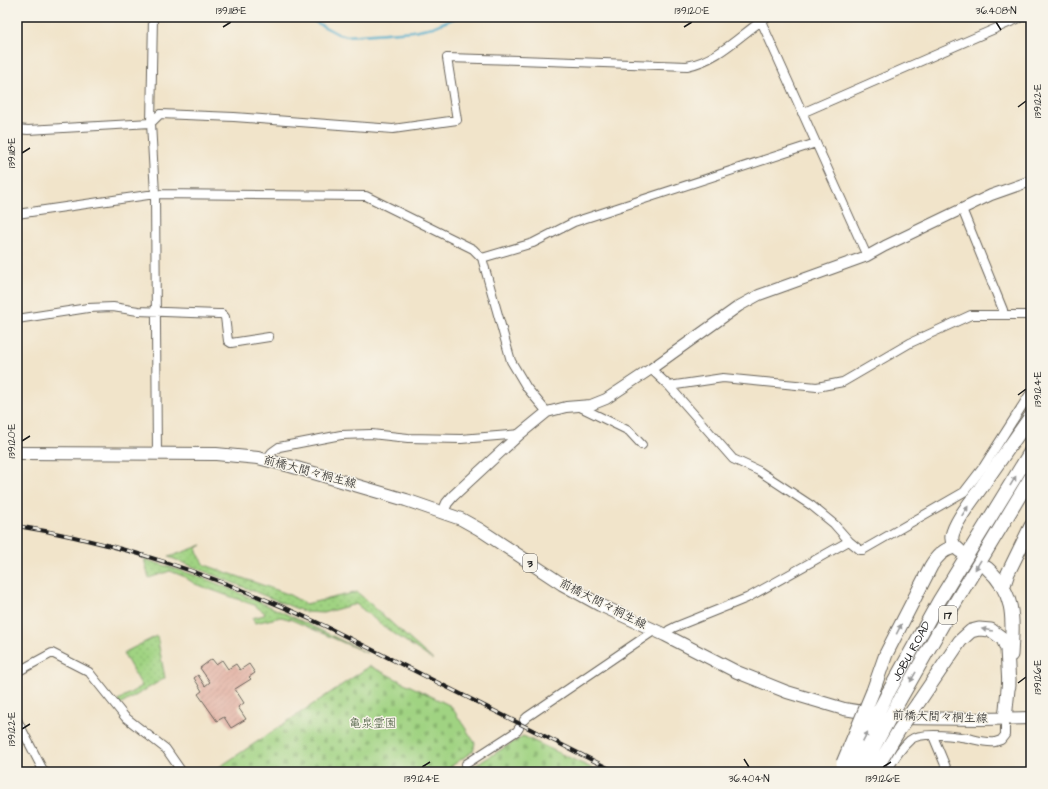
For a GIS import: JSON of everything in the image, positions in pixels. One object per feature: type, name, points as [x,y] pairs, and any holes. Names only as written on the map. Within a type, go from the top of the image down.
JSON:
[{"type":"highway","points":[[839,772],[873,691],[886,654],[931,566],[938,555],[947,548],[957,549],[952,536],[961,517],[1031,416]]},
{"type":"highway","name":"JOBU ROAD","points":[[847,772],[888,693],[939,602],[1031,451]]},
{"type":"highway","name":"JOBU ROAD","points":[[860,772],[952,608],[1031,477]]},
{"type":"highway","points":[[1004,586],[1008,572],[1031,526]]},
{"type":"highway","points":[[987,568],[1004,586],[1008,594],[1011,613],[1012,641],[1006,719]]},
{"type":"highway","points":[[874,772],[899,730],[960,641],[971,631],[979,629],[991,630],[1003,639],[1007,649],[1009,686]]},
{"type":"main road","name":"前橋大間々桐生線","points":[[17,453],[240,455],[290,466],[399,498],[462,519],[579,594],[767,685],[844,709],[900,718],[1031,718]]},
{"type":"street","points":[[153,17],[151,123],[155,194],[157,454]]},
{"type":"street","points":[[802,113],[1022,17]]},
{"type":"street","points":[[17,129],[28,130],[151,123],[160,114],[234,117],[393,128],[456,120],[447,58],[687,66],[695,65],[721,52],[764,19],[802,113],[867,256]]},
{"type":"street","points":[[482,258],[533,243],[574,222],[816,143]]},
{"type":"street","points":[[443,512],[446,503],[453,496],[520,434],[547,412],[566,407],[591,405],[606,399],[651,369],[739,306],[758,295],[867,256],[991,195],[1031,181]]},
{"type":"street","points":[[17,214],[155,194],[366,196],[473,249],[482,258],[511,361],[527,388],[547,412]]},
{"type":"street","points":[[962,209],[1000,303],[1003,315]]},
{"type":"street","points":[[17,319],[59,311],[113,307],[138,311],[222,314],[224,317],[228,341],[231,343],[270,337]]},
{"type":"street","points":[[669,386],[723,378],[817,387],[843,382],[910,343],[970,315],[1031,315]]},
{"type":"street","points":[[651,369],[669,386],[733,459],[758,471],[812,506],[834,524],[849,541],[860,550],[964,492],[988,461],[1031,392]]},
{"type":"street","points":[[578,406],[629,431],[642,445]]},
{"type":"street","points":[[266,460],[272,452],[279,447],[340,435],[371,434],[408,438],[461,439],[520,434]]},
{"type":"street","points":[[524,720],[660,632],[669,630],[747,598],[849,541]]},
{"type":"street","points":[[17,672],[52,653],[85,669],[94,677],[126,717],[166,749],[182,772]]},
{"type":"street","points":[[887,772],[896,755],[911,740],[921,735],[950,735],[995,742],[1001,740],[1005,735],[1006,719]]},
{"type":"street","points":[[17,720],[44,772]]},
{"type":"street","points":[[466,764],[517,731],[518,728]]},
{"type":"street","points":[[934,736],[948,772]]},
{"type":"green space","points":[[202,545],[197,548],[197,552],[205,565],[288,594],[306,604],[357,592],[433,660],[383,626],[356,604],[323,613],[305,612],[169,557]]},
{"type":"green space","points":[[144,559],[218,584],[281,611],[367,653],[292,620],[281,617],[255,623],[252,618],[264,615],[265,613],[254,605],[195,584],[183,576],[170,571],[149,578]]},
{"type":"green space","points":[[157,636],[165,678],[120,705],[118,700],[142,686],[123,653]]},
{"type":"green space","name":"亀泉霊園","points":[[370,666],[451,706],[475,743],[473,751],[443,772],[212,772]]},
{"type":"green space","points":[[523,736],[600,772],[465,772]]},
{"type":"building","points":[[212,659],[216,664],[222,660],[228,669],[236,664],[240,670],[249,664],[255,673],[249,677],[251,679],[235,689],[244,703],[238,707],[246,719],[231,728],[224,717],[217,721],[198,694],[202,691],[194,678],[198,675],[205,686],[210,682],[200,668]]},
{"type":"waterway","points":[[306,17],[338,34],[347,36],[413,31],[433,27],[457,17]]},
{"type":"railway","points":[[17,526],[97,542],[136,553],[175,565],[251,593],[325,626],[616,772]]}]
